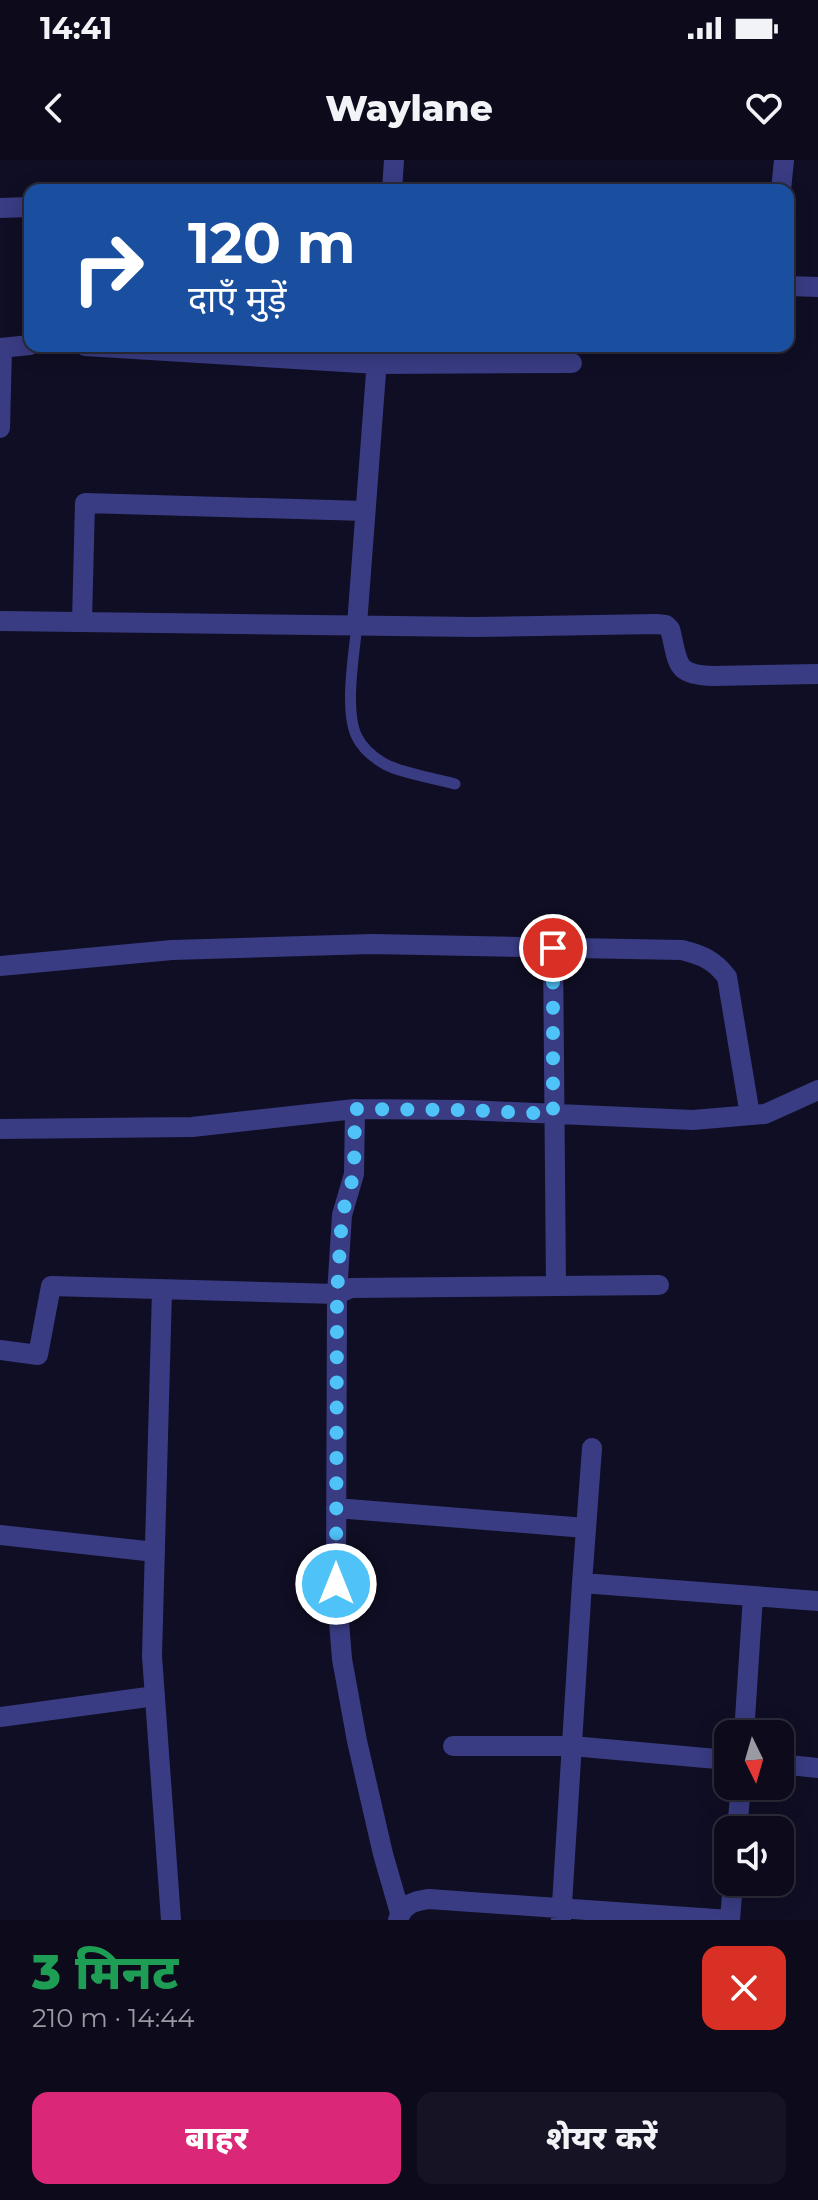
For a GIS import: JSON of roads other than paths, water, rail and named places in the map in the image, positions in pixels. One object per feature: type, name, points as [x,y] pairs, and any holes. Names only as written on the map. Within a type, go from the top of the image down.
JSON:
[{"type":"street","points":[[392,184],[394,160]]},
{"type":"street","points":[[782,184],[784,160]]},
{"type":"street","points":[[0,208],[24,207]]},
{"type":"street","points":[[794,286],[818,287]]},
{"type":"street","points":[[0,428],[1,348],[24,346]]},
{"type":"street","points":[[280,352],[572,363]]},
{"type":"street","points":[[357,625],[378,355]]},
{"type":"street","points":[[82,621],[85,503],[365,511]]},
{"type":"street","points":[[0,621],[475,627],[666,625],[670,629],[677,661],[686,672],[699,676],[818,674]]},
{"type":"street","points":[[0,966],[188,950],[372,944],[682,950],[704,956],[718,965],[727,977],[750,1115]]},
{"type":"street","points":[[553,948],[556,1286]]},
{"type":"street","points":[[0,1129],[192,1127],[355,1109],[466,1110],[693,1120],[765,1114],[818,1090]]},
{"type":"street","points":[[355,1109],[354,1174],[342,1215],[337,1294],[336,1584],[342,1659],[373,1811],[399,1917]]},
{"type":"street","points":[[0,1350],[38,1355],[51,1286],[337,1294],[351,1288],[659,1285]]},
{"type":"street","points":[[162,1290],[152,1656],[171,1920]]},
{"type":"street","points":[[561,1914],[592,1448]]},
{"type":"street","points":[[336,1508],[586,1528]]},
{"type":"street","points":[[0,1535],[155,1552]]},
{"type":"street","points":[[582,1583],[818,1601]]},
{"type":"street","points":[[745,1720],[753,1596]]},
{"type":"street","points":[[0,1717],[155,1696]]},
{"type":"street","points":[[453,1746],[572,1746],[714,1759]]},
{"type":"street","points":[[794,1765],[818,1768]]},
{"type":"street","points":[[399,1917],[407,1905],[416,1900],[429,1899],[561,1914],[730,1920],[732,1896]]},
{"type":"lane","points":[[357,625],[351,690],[356,736],[365,749],[384,764],[455,784]]}]
